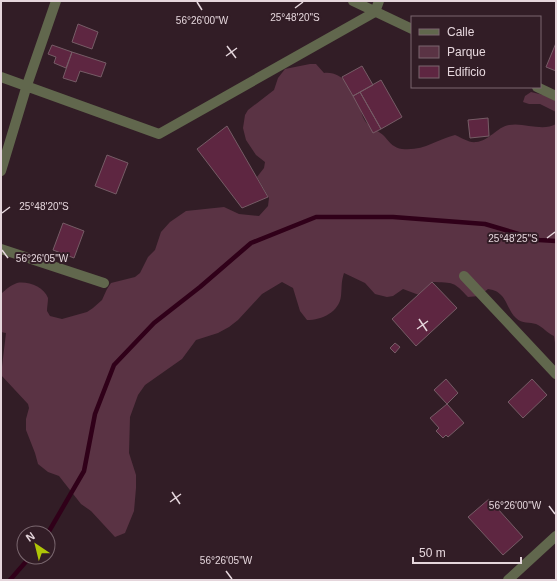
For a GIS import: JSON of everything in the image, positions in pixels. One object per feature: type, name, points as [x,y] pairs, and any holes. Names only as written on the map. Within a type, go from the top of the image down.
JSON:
[{"type":"street","points":[[1,172],[26,85],[56,1]]},
{"type":"street","points":[[353,1],[411,29]]},
{"type":"street","points":[[1,77],[159,134],[376,12],[380,1]]},
{"type":"street","points":[[539,88],[556,96]]},
{"type":"street","points":[[1,249],[104,283]]},
{"type":"street","points":[[464,276],[556,374]]},
{"type":"street","points":[[508,580],[556,536]]},
{"type":"green space","points":[[316,64],[324,73],[331,73],[342,78],[351,87],[360,105],[365,121],[397,148],[410,149],[424,147],[455,135],[471,142],[481,141],[505,126],[515,124],[545,127],[556,124],[556,350],[554,336],[536,324],[518,320],[503,297],[494,290],[488,289],[479,296],[468,297],[456,285],[432,282],[419,295],[403,289],[393,296],[387,297],[375,294],[365,283],[344,273],[340,302],[337,306],[333,311],[324,317],[307,320],[300,311],[293,288],[282,282],[262,294],[238,320],[229,327],[218,333],[196,340],[182,359],[145,385],[138,395],[130,417],[129,453],[136,475],[134,511],[125,533],[115,537],[91,511],[81,504],[59,476],[48,472],[38,464],[26,430],[26,419],[29,408],[28,404],[1,375],[6,333],[1,332],[1,294],[17,283],[31,284],[46,294],[48,298],[47,311],[50,316],[62,319],[87,312],[102,300],[111,283],[135,277],[140,273],[148,257],[155,250],[161,232],[170,222],[186,211],[224,207],[239,214],[259,216],[268,206],[269,198],[257,177],[264,168],[265,162],[256,155],[246,140],[243,128],[245,115],[248,110],[274,90],[278,78],[285,69]]},
{"type":"green space","points":[[531,92],[556,98],[556,112],[540,104],[529,104],[523,102],[525,96]]},
{"type":"building","points":[[78,24],[98,32],[92,49],[72,42]]},
{"type":"building","points":[[556,43],[556,71],[546,67]]},
{"type":"building","points":[[52,45],[72,52],[66,68],[54,63],[56,57],[48,54]]},
{"type":"building","points":[[72,52],[106,63],[101,77],[80,71],[76,82],[63,78]]},
{"type":"building","points":[[362,66],[373,85],[353,96],[342,77]]},
{"type":"building","points":[[381,80],[402,117],[381,129],[360,92]]},
{"type":"building","points":[[360,92],[381,129],[373,133],[353,96]]},
{"type":"building","points":[[488,118],[489,136],[470,138],[468,120]]},
{"type":"building","points":[[227,126],[268,197],[242,208],[197,149]]},
{"type":"building","points":[[107,155],[128,163],[116,194],[95,186]]},
{"type":"building","points":[[63,223],[84,231],[74,258],[53,250]]},
{"type":"building","points":[[432,282],[457,308],[416,346],[392,319]]},
{"type":"building","points":[[395,343],[400,347],[395,353],[390,348]]},
{"type":"building","points":[[446,379],[458,393],[447,404],[434,390]]},
{"type":"building","points":[[532,379],[547,395],[523,418],[508,402]]},
{"type":"building","points":[[447,404],[464,423],[448,437],[446,435],[443,438],[436,431],[439,428],[430,418]]},
{"type":"building","points":[[489,499],[523,537],[503,555],[468,517]]},
{"type":"waterway","points":[[53,525],[84,471],[95,414],[114,365],[154,323],[200,287],[251,243],[316,217],[393,217],[485,224],[539,240],[556,241]]},
{"type":"waterway","points":[[10,580],[23,565]]}]
